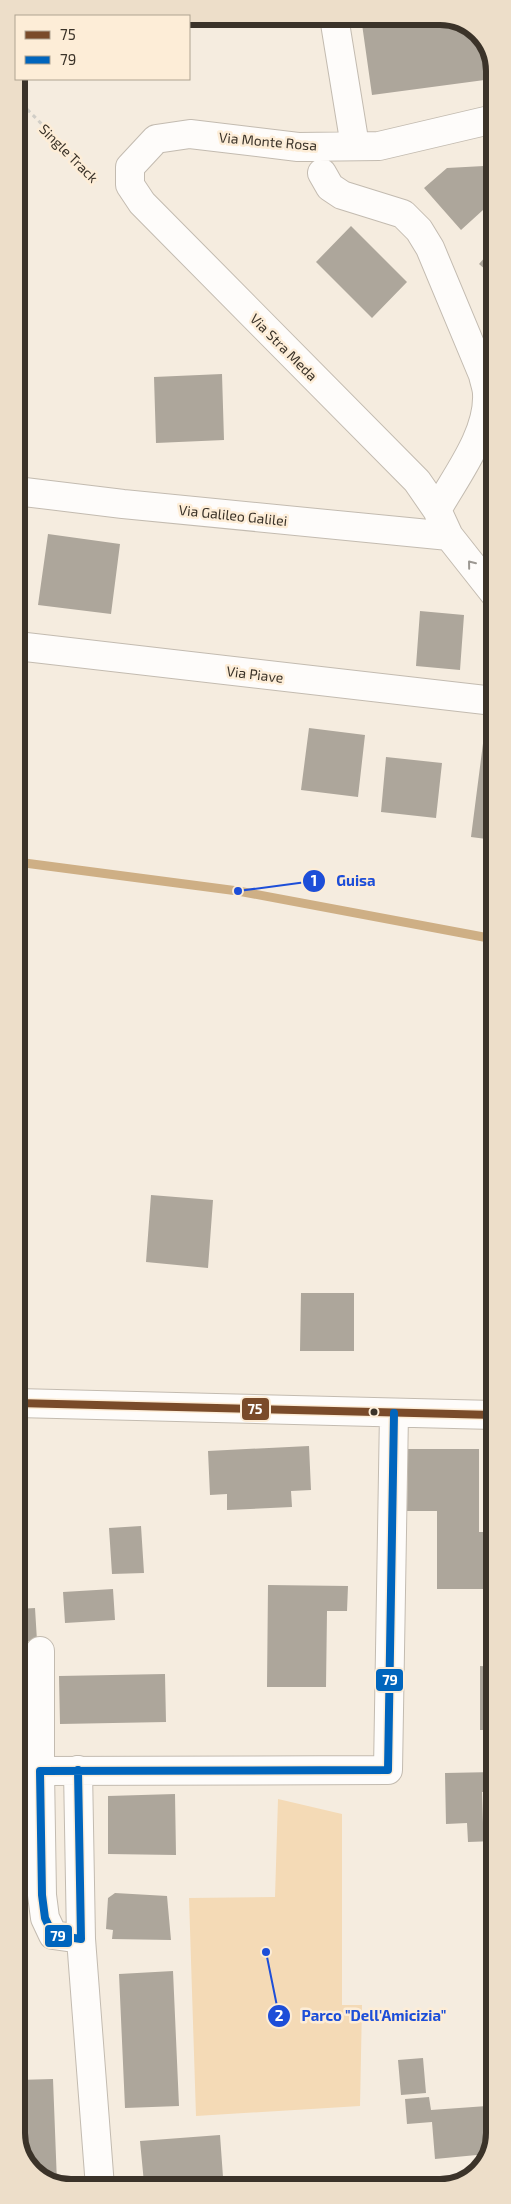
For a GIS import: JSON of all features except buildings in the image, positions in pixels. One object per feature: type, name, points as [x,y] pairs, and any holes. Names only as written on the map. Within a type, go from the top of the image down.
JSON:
[{"type":"street","points":[[335,25],[355,146]]},
{"type":"street","name":"Via Monte Rosa","points":[[130,185],[130,167],[156,139],[190,134],[298,147],[378,146],[486,121]]},
{"type":"street","points":[[322,173],[330,188],[342,195],[403,214],[419,230],[430,248],[486,386]]},
{"type":"street","name":"Via Stra Meda","points":[[130,185],[142,204],[417,481],[437,510],[449,536],[486,582]]},
{"type":"street","points":[[437,510],[475,445],[486,410]]},
{"type":"street","name":"Via Galileo Galilei","points":[[25,492],[123,504],[449,536]]},
{"type":"street","name":"Via Piave","points":[[25,647],[486,700]]},
{"type":"street","points":[[25,1403],[486,1415]]},
{"type":"street","points":[[40,1771],[388,1770],[394,1413]]},
{"type":"street","points":[[40,1651],[42,1895],[45,1918],[53,1935],[81,1939]]},
{"type":"street","points":[[78,1770],[81,1939],[99,2179]]},
{"type":"path","name":"Single Track","points":[[25,107],[106,190],[130,185]]},
{"type":"shaded area","points":[[278,1799],[342,1814],[342,2005],[362,2005],[360,2106],[196,2116],[189,1898],[275,1897]]},
{"type":"waterway","points":[[25,863],[238,891],[486,938]]},
{"type":"transit line","name":"75","points":[[25,1403],[486,1415]]},
{"type":"transit line","name":"79","points":[[78,1770],[81,1939],[53,1935],[45,1918],[42,1895],[40,1771],[84,1771],[170,1770],[388,1770],[394,1413]]},
{"type":"place","name":"Guisa","points":[[238,891]]},
{"type":"place","name":"Parco \"Dell'Amicizia\"","points":[[266,1952]]}]
